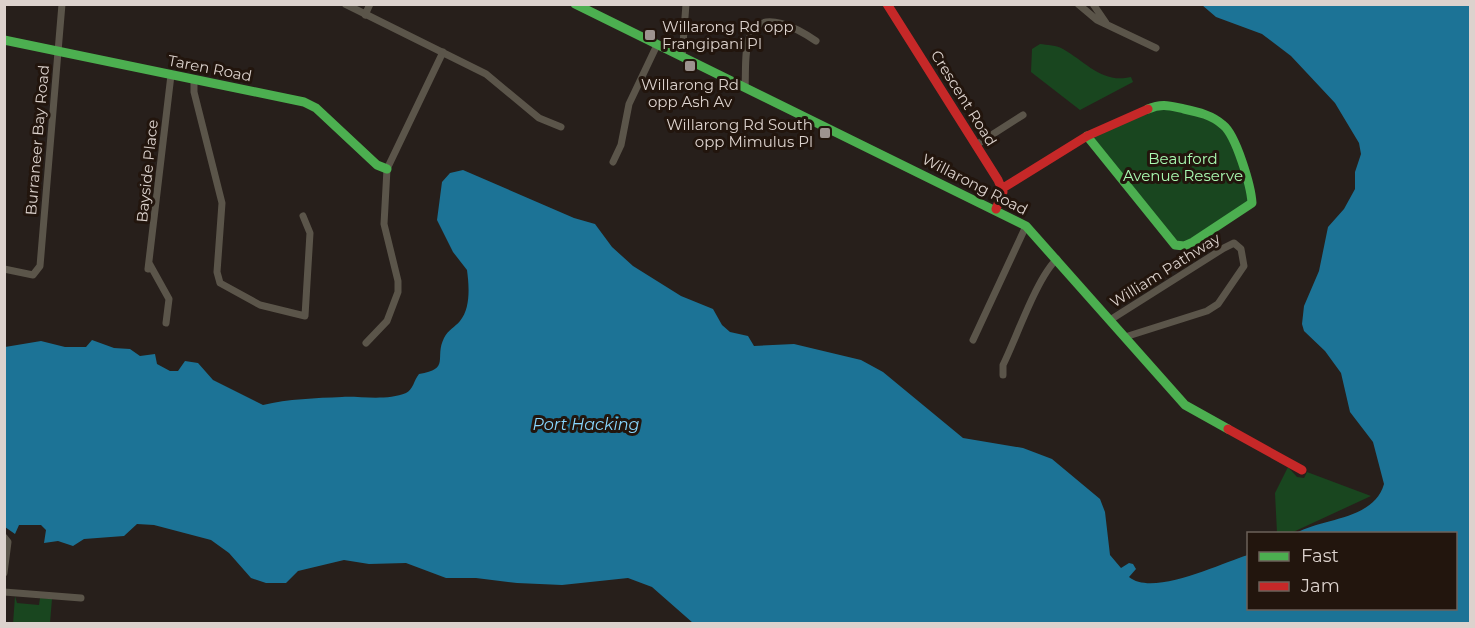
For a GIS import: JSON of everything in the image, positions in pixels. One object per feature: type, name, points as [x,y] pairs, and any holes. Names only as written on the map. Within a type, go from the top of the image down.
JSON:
[{"type":"street","name":"Burraneer Bay Road","points":[[4,269],[33,275],[40,266],[62,4]]},
{"type":"street","points":[[345,4],[491,78],[539,118],[561,127]]},
{"type":"street","points":[[365,15],[370,4]]},
{"type":"street","name":"Willarong Road","points":[[575,4],[996,209],[1026,226],[1185,405],[1302,470]]},
{"type":"street","points":[[682,57],[686,4]]},
{"type":"street","name":"Crescent Road","points":[[887,4],[1003,188]]},
{"type":"street","points":[[1093,4],[1107,24]]},
{"type":"street","points":[[1081,5],[1107,24],[1156,48]]},
{"type":"street","points":[[745,88],[749,38],[759,25],[769,23],[789,25],[816,40]]},
{"type":"street","name":"Taren Road","points":[[4,40],[304,102],[316,108],[377,165],[387,169]]},
{"type":"street","points":[[613,162],[621,145],[629,104],[657,45]]},
{"type":"street","points":[[366,343],[387,321],[396,304],[398,292],[398,281],[384,224],[387,169],[443,52]]},
{"type":"street","name":"Bayside Place","points":[[166,323],[169,299],[149,266],[171,75]]},
{"type":"street","points":[[194,80],[193,89],[222,203],[216,272],[220,283],[260,306],[305,316],[310,233],[303,216]]},
{"type":"street","points":[[996,209],[1003,188],[1087,136],[1160,104],[1211,116],[1228,131],[1251,188],[1252,203],[1192,242],[1184,246],[1175,245],[1087,136]]},
{"type":"street","points":[[976,145],[1023,115]]},
{"type":"street","points":[[973,340],[1026,226]]},
{"type":"street","name":"William Pathway","points":[[1110,320],[1234,243],[1240,247],[1244,255],[1244,267],[1218,304],[1207,311],[1125,337]]},
{"type":"street","points":[[1003,375],[1003,366],[1029,308],[1050,266],[1057,259]]},
{"type":"street","points":[[4,537],[8,542],[4,573]]},
{"type":"street","points":[[4,592],[81,598]]},
{"type":"green space","points":[[1040,44],[1061,48],[1103,75],[1131,77],[1133,82],[1080,110],[1031,72],[1032,49]]},
{"type":"green space","name":"Beauford Avenue Reserve","points":[[1163,107],[1204,119],[1217,125],[1226,133],[1237,157],[1250,197],[1245,207],[1185,243],[1177,243],[1093,141],[1096,134]]},
{"type":"green space","points":[[1288,467],[1297,477],[1304,478],[1307,472],[1371,496],[1293,532],[1277,532],[1275,493]]},
{"type":"green space","points":[[15,596],[17,603],[39,605],[40,598],[52,599],[50,623],[13,624]]},
{"type":"water","name":"Port Hacking","points":[[1202,5],[1470,5],[1470,623],[693,623],[652,587],[628,578],[562,585],[517,583],[476,578],[446,578],[406,563],[369,564],[344,560],[298,571],[286,583],[266,583],[251,578],[229,553],[211,540],[154,525],[137,524],[124,536],[84,539],[73,546],[58,541],[44,543],[46,530],[41,525],[19,525],[15,534],[5,527],[5,347],[41,341],[65,347],[86,347],[92,340],[114,348],[130,349],[140,356],[155,354],[157,364],[170,371],[178,371],[185,361],[198,363],[213,380],[263,405],[302,399],[382,398],[406,393],[419,374],[429,372],[438,366],[444,338],[464,316],[468,303],[467,270],[453,252],[437,220],[442,182],[450,173],[463,170],[574,218],[595,224],[612,247],[633,266],[681,296],[713,309],[722,325],[730,332],[748,336],[754,346],[794,344],[861,360],[883,372],[963,438],[1023,448],[1052,459],[1100,499],[1105,512],[1110,555],[1121,568],[1129,563],[1133,564],[1136,569],[1129,577],[1140,582],[1170,581],[1247,555],[1247,610],[1457,610],[1457,532],[1298,532],[1346,516],[1370,505],[1384,484],[1373,442],[1350,412],[1341,373],[1325,351],[1304,331],[1302,324],[1304,306],[1319,271],[1328,227],[1344,209],[1355,189],[1355,172],[1361,154],[1359,143],[1335,103],[1291,56],[1262,34],[1216,17]]},
{"type":"traffic: fast","points":[[575,4],[1026,226],[1185,405],[1228,429]]},
{"type":"traffic: fast","points":[[4,40],[304,102],[316,108],[377,165],[387,169]]},
{"type":"traffic: fast","points":[[1087,136],[1175,245],[1184,246],[1193,242],[1252,203],[1246,173],[1238,150],[1223,125],[1205,114],[1194,111],[1162,106],[1148,109]]},
{"type":"traffic: jam","points":[[887,4],[998,180],[1003,192],[996,209]]},
{"type":"traffic: jam","points":[[1003,188],[1087,136],[1148,109]]},
{"type":"traffic: jam","points":[[1228,429],[1302,470]]},
{"type":"place","name":"Willarong Rd opp Frangipani Pl","points":[[650,35]]},
{"type":"place","name":"Willarong Rd opp Ash Av","points":[[690,66]]},
{"type":"place","name":"Willarong Rd South opp Mimulus Pl","points":[[825,133]]}]
